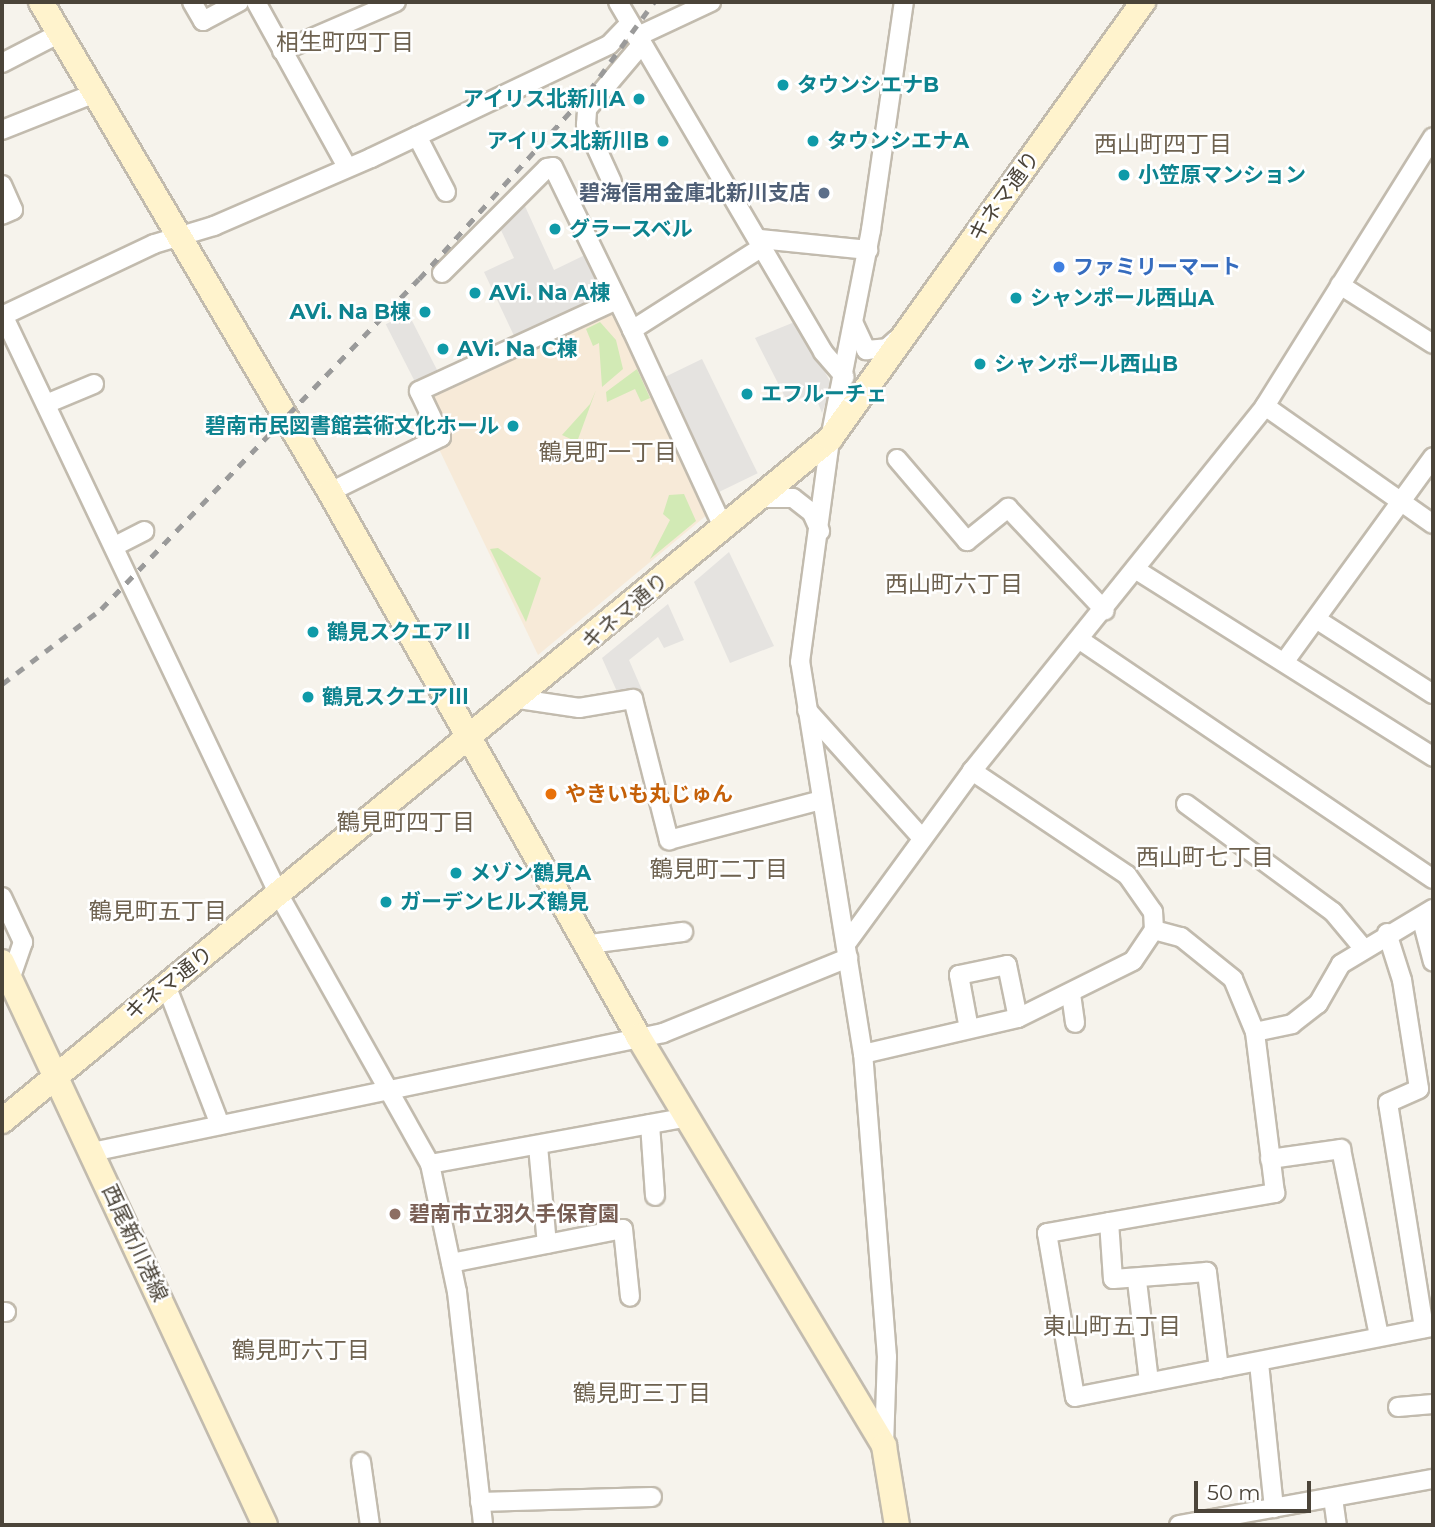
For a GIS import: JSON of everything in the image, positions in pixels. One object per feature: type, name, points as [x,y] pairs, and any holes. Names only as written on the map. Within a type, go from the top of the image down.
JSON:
[{"type":"street","points":[[41,2],[330,492],[590,944],[638,1036],[884,1446]]},
{"type":"street","points":[[192,2],[203,21],[239,2]]},
{"type":"street","points":[[256,2],[347,167]]},
{"type":"street","points":[[282,51],[396,2]]},
{"type":"street","points":[[618,2],[635,36],[762,243],[823,352],[845,377]]},
{"type":"street","points":[[483,1525],[451,1263],[430,1164],[396,1093],[279,895],[115,546],[2,316],[178,236],[417,136],[609,45],[710,2]]},
{"type":"street","points":[[897,1525],[884,1446],[887,1357],[863,1054],[847,951],[818,801],[800,662],[820,531],[830,439],[845,377],[853,321],[868,250],[904,2]]},
{"type":"street","name":"キネマ通り","points":[[2,1121],[55,1075],[519,699],[830,439],[1143,2]]},
{"type":"street","points":[[2,63],[60,33]]},
{"type":"street","points":[[612,182],[586,125],[587,109],[635,36]]},
{"type":"street","points":[[2,130],[95,93]]},
{"type":"street","points":[[417,136],[446,192]]},
{"type":"street","points":[[92,1152],[220,1125],[396,1093],[638,1036],[663,1033],[847,951],[921,837],[972,771],[1138,571],[1265,406],[1433,137]]},
{"type":"street","points":[[442,273],[553,167],[724,529]]},
{"type":"street","points":[[2,185],[13,210],[2,215]]},
{"type":"street","points":[[632,330],[762,243],[868,250]]},
{"type":"street","points":[[1340,285],[1433,344]]},
{"type":"street","points":[[330,492],[441,437],[419,391],[617,300]]},
{"type":"street","points":[[853,321],[858,343],[876,351],[908,329]]},
{"type":"street","points":[[46,404],[94,384]]},
{"type":"street","points":[[1265,406],[1402,505],[1433,524]]},
{"type":"street","points":[[1285,661],[1402,505],[1433,457]]},
{"type":"street","points":[[897,459],[967,541],[1008,508],[1105,611]]},
{"type":"street","points":[[761,498],[793,498],[812,513],[820,531]]},
{"type":"street","points":[[115,546],[144,531]]},
{"type":"street","points":[[1138,571],[1285,661],[1433,757]]},
{"type":"street","points":[[1316,619],[1433,694]]},
{"type":"street","points":[[1080,640],[1433,879]]},
{"type":"street","points":[[519,699],[579,708],[633,699],[669,840],[818,801]]},
{"type":"street","points":[[807,710],[921,837]]},
{"type":"street","points":[[863,1054],[1018,1018],[1133,961],[1154,930],[1153,912],[1127,875],[972,771]]},
{"type":"street","points":[[1186,804],[1333,912],[1363,947]]},
{"type":"street","points":[[2,897],[23,942],[4,972]]},
{"type":"street","points":[[1255,1032],[1301,1018],[1318,1004],[1341,964],[1387,933],[1428,914],[1433,962]]},
{"type":"street","points":[[1154,930],[1181,937],[1233,979],[1255,1032],[1275,1193],[1047,1233],[1073,1393],[1259,1363],[1379,1336],[1429,1328],[1388,1103],[1419,1089],[1402,980],[1387,933]]},
{"type":"street","points":[[590,944],[683,932]]},
{"type":"street","points":[[969,1029],[959,975],[1007,965],[1018,1018]]},
{"type":"street","name":"西尾新川港線","points":[[4,972],[92,1152],[265,1525]]},
{"type":"street","points":[[166,985],[220,1125]]},
{"type":"street","points":[[1071,994],[1075,1023]]},
{"type":"street","points":[[430,1164],[688,1117]]},
{"type":"street","points":[[650,1124],[655,1196]]},
{"type":"street","points":[[538,1146],[547,1244]]},
{"type":"street","points":[[1270,1159],[1341,1149],[1379,1336]]},
{"type":"street","points":[[1109,1222],[1113,1279],[1137,1280],[1207,1272],[1219,1369]]},
{"type":"street","points":[[451,1263],[624,1229],[629,1297]]},
{"type":"street","points":[[1137,1280],[1149,1382]]},
{"type":"street","points":[[1259,1363],[1274,1508]]},
{"type":"street","points":[[1398,1407],[1433,1404]]},
{"type":"street","points":[[361,1462],[370,1525]]},
{"type":"street","points":[[1179,1525],[1433,1479]]},
{"type":"street","points":[[481,1502],[652,1497]]},
{"type":"street","points":[[1333,1498],[1337,1525]]},
{"type":"shaded area","points":[[524,204],[554,270],[587,254],[608,297],[516,340],[484,272],[514,258],[500,228]]},
{"type":"shaded area","points":[[614,307],[708,514],[538,655],[438,447],[429,398]]},
{"type":"shaded area","points":[[408,313],[439,374],[417,385],[386,324]]},
{"type":"shaded area","points":[[797,321],[832,385],[822,413],[814,393],[788,403],[755,338]]},
{"type":"shaded area","points":[[702,359],[758,473],[715,494],[660,380]]},
{"type":"shaded area","points":[[729,552],[774,646],[730,663],[694,582]]},
{"type":"shaded area","points":[[668,604],[684,640],[664,648],[658,637],[629,660],[642,690],[619,696],[602,658]]},
{"type":"green space","points":[[600,322],[616,340],[623,369],[602,387],[599,343],[593,346],[586,329]]},
{"type":"green space","points":[[637,369],[650,398],[641,402],[635,389],[607,402],[606,392]]},
{"type":"green space","points":[[596,390],[577,442],[562,435],[590,404]]},
{"type":"green space","points":[[684,494],[696,521],[650,559],[670,520],[663,514],[669,495]]},
{"type":"green space","points":[[498,548],[541,578],[526,622],[490,549]]},
{"type":"railway","points":[[2,684],[101,609],[419,279],[589,91],[654,2]]},
{"type":"place","name":"タウンシエナB","points":[[783,85]]},
{"type":"place","name":"アイリス北新川A","points":[[639,99]]},
{"type":"place","name":"アイリス北新川B","points":[[663,141]]},
{"type":"place","name":"タウンシエナA","points":[[813,141]]},
{"type":"place","name":"小笠原マンション","points":[[1124,175]]},
{"type":"place","name":"碧海信用金庫北新川支店","points":[[824,193]]},
{"type":"place","name":"グラースベル","points":[[555,229]]},
{"type":"place","name":"ファミリーマート","points":[[1059,267]]},
{"type":"place","name":"AVi. Na A棟","points":[[475,293]]},
{"type":"place","name":"シャンポール西山A","points":[[1016,298]]},
{"type":"place","name":"AVi. Na B棟","points":[[425,312]]},
{"type":"place","name":"AVi. Na C棟","points":[[443,349]]},
{"type":"place","name":"シャンポール西山B","points":[[980,364]]},
{"type":"place","name":"エフルーチェ","points":[[747,394]]},
{"type":"place","name":"碧南市民図書館芸術文化ホール","points":[[513,426]]},
{"type":"place","name":"鶴見スクエアⅡ","points":[[313,632]]},
{"type":"place","name":"鶴見スクエアⅢ","points":[[308,697]]},
{"type":"place","name":"やきいも丸じゅん","points":[[551,794]]},
{"type":"place","name":"メゾン鶴見A","points":[[456,873]]},
{"type":"place","name":"ガーデンヒルズ鶴見","points":[[386,902]]},
{"type":"place","name":"碧南市立羽久手保育園","points":[[395,1214]]},
{"type":"district","name":"相生町四丁目","points":[[345,42]]},
{"type":"district","name":"西山町四丁目","points":[[1163,144]]},
{"type":"district","name":"鶴見町一丁目","points":[[608,452]]},
{"type":"district","name":"西山町六丁目","points":[[954,584]]},
{"type":"district","name":"鶴見町四丁目","points":[[406,822]]},
{"type":"district","name":"西山町七丁目","points":[[1205,857]]},
{"type":"district","name":"鶴見町二丁目","points":[[719,869]]},
{"type":"district","name":"鶴見町五丁目","points":[[158,911]]},
{"type":"district","name":"東山町五丁目","points":[[1112,1326]]},
{"type":"district","name":"鶴見町六丁目","points":[[301,1350]]},
{"type":"district","name":"鶴見町三丁目","points":[[642,1393]]}]
